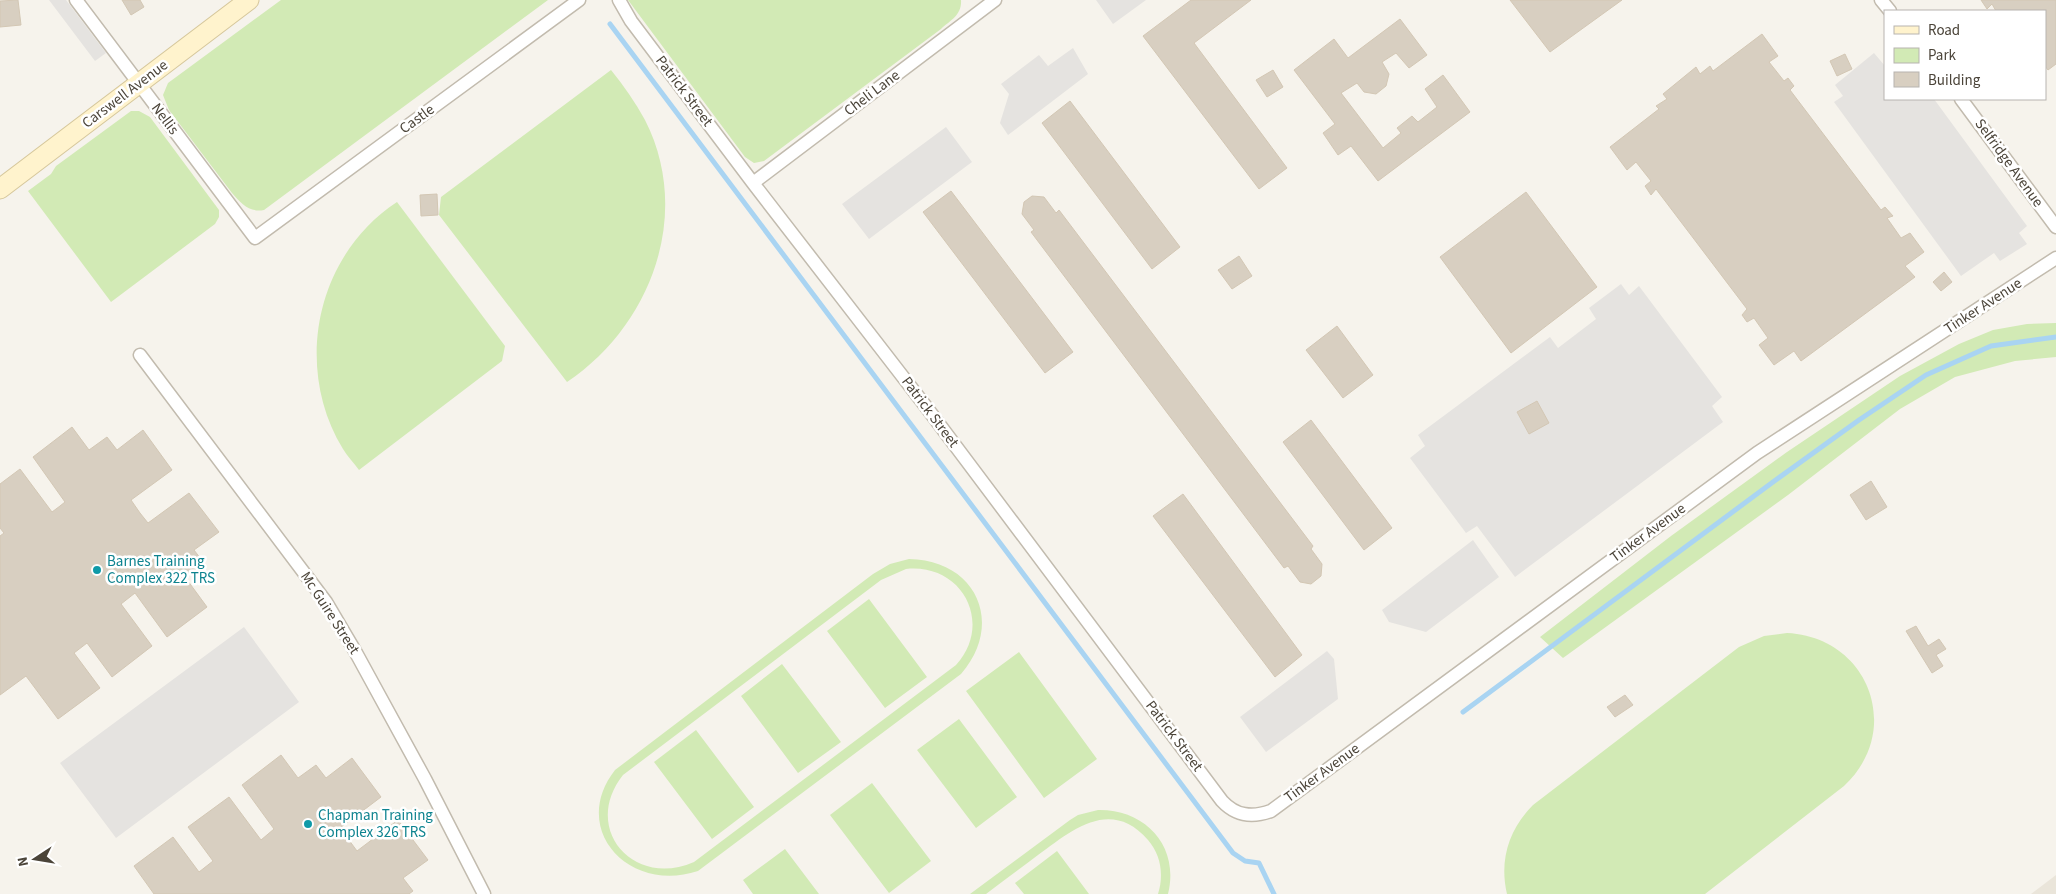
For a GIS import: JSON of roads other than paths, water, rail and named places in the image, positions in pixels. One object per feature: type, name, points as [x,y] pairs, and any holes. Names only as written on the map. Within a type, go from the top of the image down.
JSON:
[{"type":"street","name":"Nellis","points":[[76,0],[255,238]]},
{"type":"street","name":"Carswell Avenue","points":[[0,189],[249,0]]},
{"type":"street","name":"Castle","points":[[255,238],[579,0]]},
{"type":"street","name":"Patrick Street","points":[[619,0],[631,21],[753,183],[927,408],[1222,801],[1237,813],[1248,816]]},
{"type":"street","name":"Cheli Lane","points":[[753,183],[979,5],[995,0]]},
{"type":"street","points":[[1881,0],[1889,10]]},
{"type":"street","name":"Selfridge Avenue","points":[[1962,100],[2056,227]]},
{"type":"street","name":"Tinker Avenue","points":[[1248,816],[1260,815],[1271,811],[1757,453],[2056,258]]},
{"type":"street","name":"Mc Guire Street","points":[[140,355],[326,602],[356,651],[421,770],[484,894]]},
{"type":"waterway","points":[[610,24],[1233,853],[1245,861],[1259,863],[1274,894]]},
{"type":"waterway","points":[[1463,712],[1773,482],[1859,420],[1926,375],[1991,346],[2056,337]]},
{"type":"place","name":"Barnes Training Complex 322 TRS","points":[[97,570]]},
{"type":"place","name":"Chapman Training Complex 326 TRS","points":[[308,824]]}]
